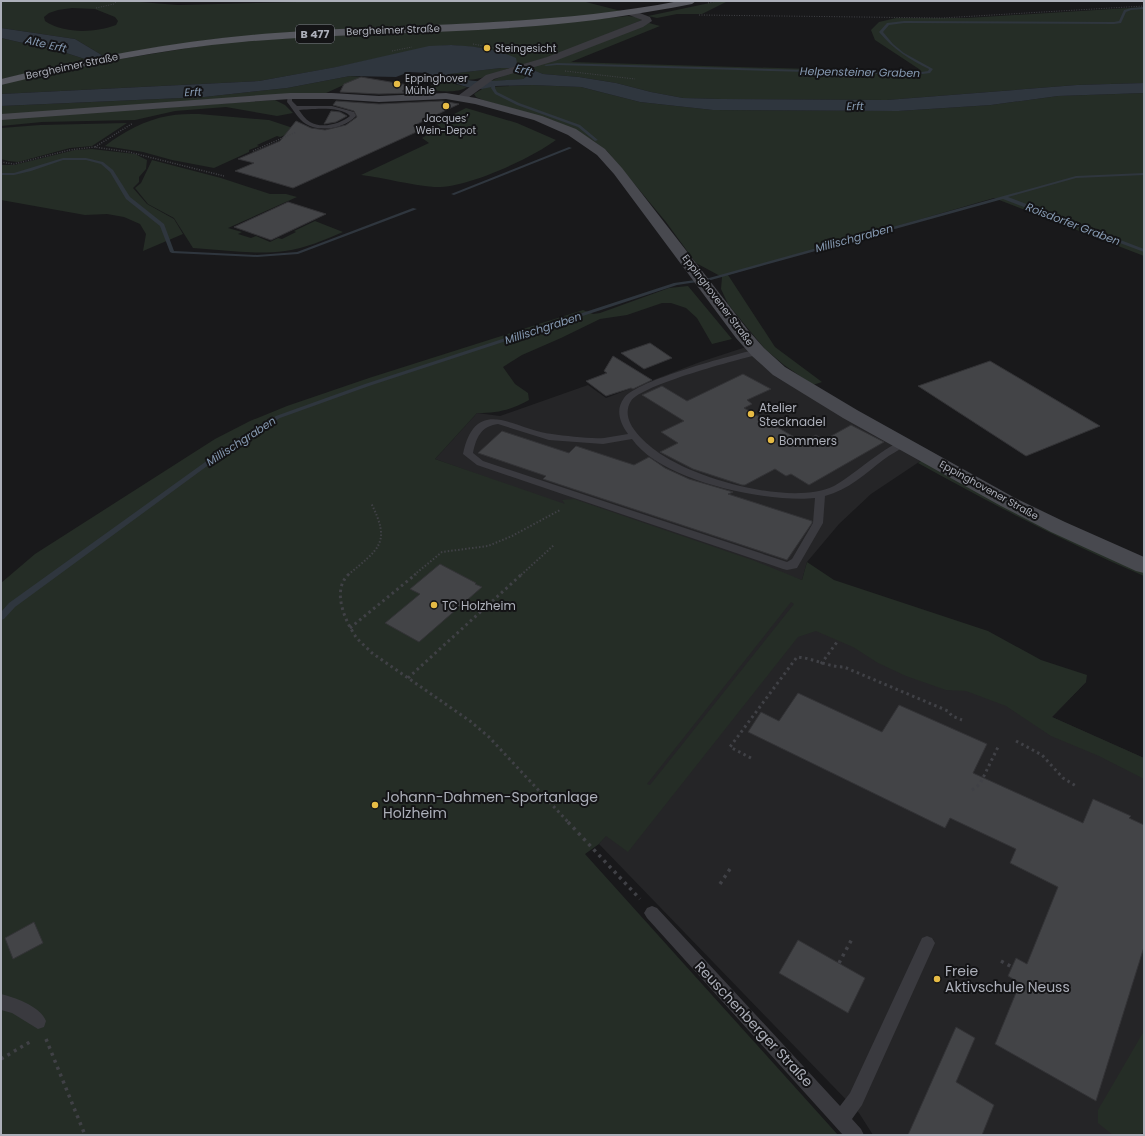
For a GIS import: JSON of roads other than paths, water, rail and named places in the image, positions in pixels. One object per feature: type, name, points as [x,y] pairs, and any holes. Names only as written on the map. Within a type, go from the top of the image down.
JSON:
[{"type":"main road","name":"Bergheimer Straße","points":[[1,82],[125,55],[225,40],[536,23],[632,13],[692,1]]},
{"type":"main road","name":"Eppinghovener Straße","points":[[1,117],[290,96],[332,96],[379,99],[465,94],[556,124],[587,141],[601,152],[618,171],[695,270],[742,334],[758,352],[779,371],[798,384],[904,444],[1058,527],[1144,566]]},
{"type":"street","points":[[465,94],[484,79],[564,54],[640,26],[648,19],[632,13]]},
{"type":"lane","points":[[290,96],[289,101],[295,108],[308,123],[324,126],[342,123],[353,116],[348,110],[295,108]]},
{"type":"lane","points":[[758,352],[708,365],[652,385],[632,394],[625,403],[624,416],[633,436],[644,449],[662,461],[689,473],[711,481],[739,488],[771,495],[798,497],[830,492],[848,483],[876,461],[904,444]]},
{"type":"lane","points":[[633,436],[603,441],[549,437],[498,421],[489,422],[474,432],[468,454],[480,463],[786,566],[793,565],[796,561],[818,523],[820,494]]},
{"type":"lane","name":"Reuschenberger Straße","points":[[652,913],[842,1119],[855,1135]]},
{"type":"lane","points":[[842,1119],[856,1099],[927,943]]},
{"type":"lane","points":[[1,1002],[16,1006],[41,1028]]},
{"type":"water","name":"Alte Erft","points":[[1,28],[75,39],[105,57],[88,60],[63,52],[1,38]]},
{"type":"water","name":"Erft","points":[[451,45],[485,48],[516,58],[517,63],[543,74],[579,77],[616,83],[683,98],[887,100],[1077,85],[1144,83],[1144,93],[1058,96],[991,105],[898,111],[713,110],[640,102],[581,87],[532,85],[496,86],[482,89],[467,87],[433,77],[428,73],[409,72],[396,77],[350,76],[287,88],[204,97],[1,106],[1,94],[259,81],[336,67],[429,46]],"holes":[[[510,68],[527,74],[527,76],[523,79],[476,81],[458,78],[449,74]]]},
{"type":"waterway","name":"Helpensteiner Graben","points":[[546,65],[557,64],[915,74],[929,72],[931,69],[910,58],[886,39],[881,32],[888,24],[904,22],[1114,23],[1120,22],[1125,11],[1144,8]]},
{"type":"waterway","points":[[493,84],[493,88],[496,93],[518,104],[579,126],[596,140]]},
{"type":"waterway","points":[[453,194],[570,148]]},
{"type":"waterway","points":[[1,174],[14,174],[63,159],[86,159],[102,163],[112,171],[128,198],[162,225],[172,252],[257,256],[298,253],[415,209]]},
{"type":"waterway","name":"Millischgraben","points":[[1003,197],[1076,177],[1144,174]]},
{"type":"waterway","name":"Millischgraben","points":[[1,617],[12,605],[242,438],[278,417],[367,385],[676,284],[709,279],[1003,197]]},
{"type":"waterway","name":"Roisdorfer Graben","points":[[1003,197],[1144,251]]},
{"type":"place","name":"Steingesicht","points":[[487,48]]},
{"type":"place","name":"Eppinghover Mühle","points":[[397,84]]},
{"type":"place","name":"Jacques’ Wein-Depot","points":[[446,106]]},
{"type":"place","name":"Atelier Stecknadel","points":[[751,414]]},
{"type":"place","name":"Bommers","points":[[771,440]]},
{"type":"place","name":"TC Holzheim","points":[[434,605]]},
{"type":"place","name":"Johann-Dahmen-Sportanlage Holzheim","points":[[375,805]]},
{"type":"place","name":"Freie Aktivschule Neuss","points":[[937,979]]}]
